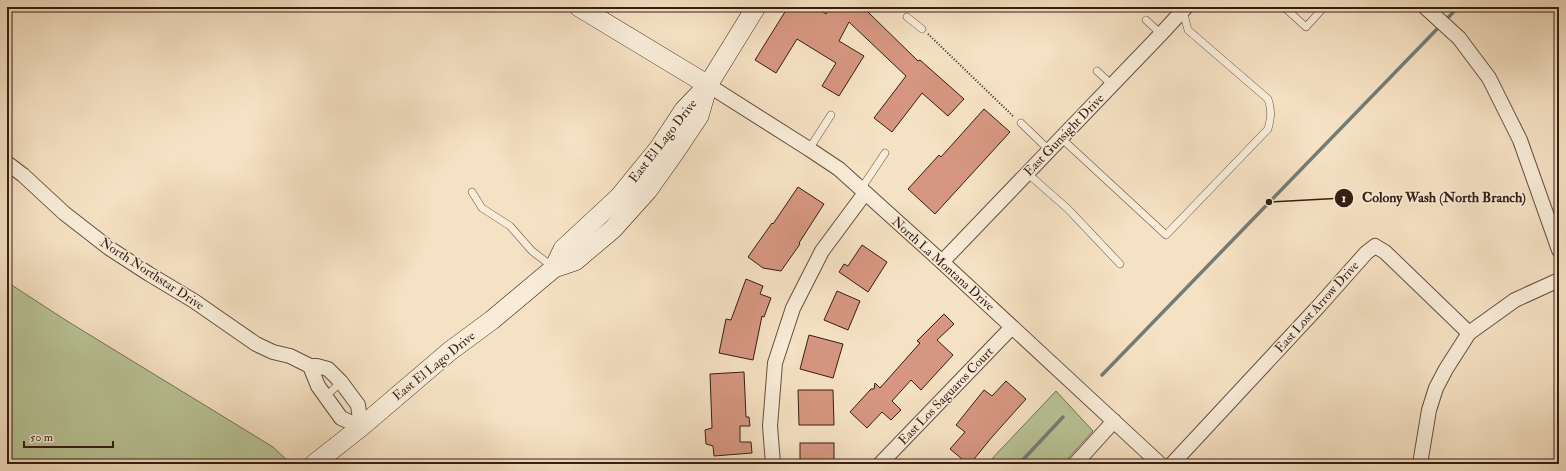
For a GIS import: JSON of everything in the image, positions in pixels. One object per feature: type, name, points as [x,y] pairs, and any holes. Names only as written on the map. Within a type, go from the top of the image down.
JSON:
[{"type":"street","points":[[579,7],[708,85]]},
{"type":"street","name":"East El Lago Drive","points":[[314,464],[361,427],[450,351],[492,320],[554,268],[564,249],[619,197],[659,148],[684,110],[708,85],[756,7]]},
{"type":"street","points":[[1425,7],[1459,38],[1489,78],[1520,140],[1559,250]]},
{"type":"street","name":"East Gunsight Drive","points":[[942,262],[1161,34],[1183,8]]},
{"type":"street","name":"North La Montana Drive","points":[[708,85],[839,169],[942,262],[1160,464]]},
{"type":"street","name":"North Northstar Drive","points":[[7,163],[64,213],[109,248],[194,301],[256,344],[273,352],[290,356],[310,366],[328,369],[341,382],[358,405],[361,427]]},
{"type":"street","points":[[773,464],[770,426],[775,363],[793,308],[822,251],[863,191]]},
{"type":"street","name":"East Lost Arrow Drive","points":[[1172,464],[1318,307],[1366,253],[1375,246],[1385,252],[1469,334]]},
{"type":"street","points":[[1420,464],[1429,410],[1436,388],[1446,369],[1469,334],[1515,300],[1559,280]]},
{"type":"street","name":"East Los Saguaros Court","points":[[880,464],[1012,327]]},
{"type":"street","points":[[310,366],[318,386],[341,418],[361,427]]},
{"type":"street","points":[[1075,464],[1114,422]]},
{"type":"lane","points":[[1284,7],[1306,27],[1324,7]]},
{"type":"lane","points":[[1061,138],[1166,235],[1268,129],[1271,117],[1268,99],[1188,30],[1183,8]]},
{"type":"lane","points":[[907,17],[922,29]]},
{"type":"lane","points":[[1146,20],[1161,34]]},
{"type":"lane","points":[[1097,71],[1112,85]]},
{"type":"lane","points":[[809,149],[831,115]]},
{"type":"lane","points":[[1021,123],[1049,150]]},
{"type":"lane","points":[[863,191],[885,153]]},
{"type":"lane","points":[[1027,174],[1068,209],[1120,264]]},
{"type":"lane","points":[[472,192],[482,208],[510,226],[532,250],[554,268]]},
{"type":"lane","points":[[326,396],[341,382]]},
{"type":"path","points":[[922,29],[1021,123]]},
{"type":"green space","points":[[7,282],[67,321],[273,447],[289,462],[286,464],[7,464]]},
{"type":"green space","points":[[1056,391],[1093,431],[1063,464],[987,464]]},
{"type":"building","points":[[788,7],[816,7],[826,14],[830,7],[859,7],[868,12],[918,61],[920,60],[964,99],[948,116],[922,93],[892,132],[874,118],[906,76],[849,22],[839,41],[864,56],[839,96],[822,86],[836,63],[797,39],[776,73],[755,60]]},
{"type":"building","points":[[984,109],[1010,132],[935,214],[908,189],[939,155],[941,157]]},
{"type":"building","points":[[798,187],[824,204],[799,243],[800,244],[781,271],[763,268],[748,257]]},
{"type":"building","points":[[862,245],[887,262],[868,292],[839,272],[844,264],[848,266]]},
{"type":"building","points":[[746,279],[763,286],[760,294],[771,298],[764,317],[762,316],[753,360],[719,353],[726,319],[731,320]]},
{"type":"building","points":[[837,291],[860,301],[848,330],[824,320]]},
{"type":"building","points":[[944,314],[954,324],[937,340],[953,355],[921,390],[911,380],[892,401],[901,410],[891,420],[882,412],[867,428],[850,412],[871,389],[874,389],[875,383],[880,388],[920,343],[917,341]]},
{"type":"building","points":[[809,335],[843,344],[833,378],[800,369]]},
{"type":"building","points":[[744,372],[746,417],[749,417],[750,426],[740,426],[740,442],[751,442],[752,453],[714,456],[713,446],[706,444],[705,430],[712,428],[710,374]]},
{"type":"building","points":[[1006,381],[1026,399],[970,464],[968,464],[950,449],[965,432],[956,425],[984,390],[992,396]]},
{"type":"building","points":[[798,390],[833,390],[834,425],[799,425]]},
{"type":"building","points":[[800,443],[834,443],[834,464],[800,464]]},
{"type":"waterway","points":[[1445,21],[1458,7]]},
{"type":"waterway","points":[[1102,375],[1441,25]]},
{"type":"waterway","points":[[1019,464],[1063,417]]},
{"type":"place","name":"Colony Wash (North Branch)","points":[[1269,202]]}]
